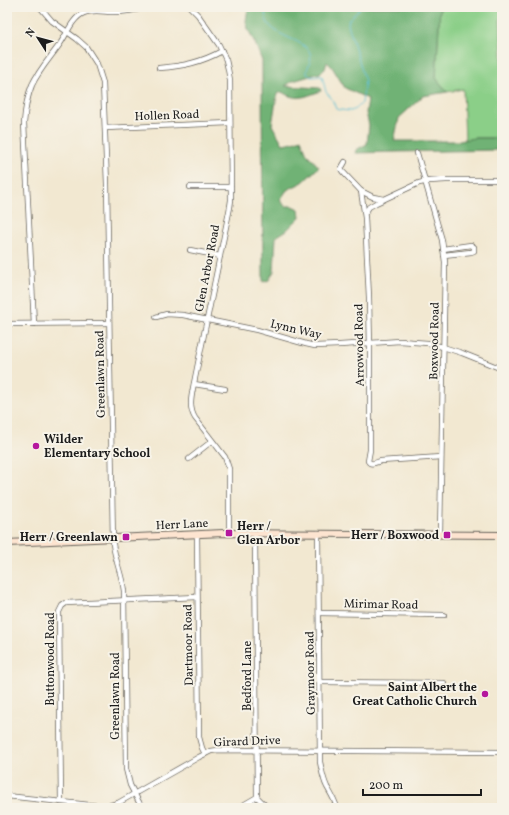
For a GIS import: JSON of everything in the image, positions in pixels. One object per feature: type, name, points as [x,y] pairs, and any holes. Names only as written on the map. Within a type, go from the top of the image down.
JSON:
[{"type":"main road","name":"Herr Lane","points":[[7,543],[229,533],[502,535]]},
{"type":"street","name":"Greenlawn Road","points":[[40,7],[52,21],[86,47],[97,64],[103,83],[113,538],[114,553],[123,585],[124,600],[126,769],[130,785],[142,808]]},
{"type":"street","points":[[34,324],[24,134],[25,111],[32,86],[38,74],[75,20],[84,13],[92,11],[124,12],[147,7]]},
{"type":"street","name":"Glen Arbor Road","points":[[190,7],[198,15],[219,45],[226,60],[230,80],[230,207],[191,400],[192,412],[195,418],[225,457],[228,466],[229,533]]},
{"type":"street","points":[[158,68],[191,64],[202,61],[222,51]]},
{"type":"street","name":"Hollen Road","points":[[105,128],[230,123]]},
{"type":"street","name":"Boxwood Road","points":[[417,153],[440,234],[445,271],[440,534]]},
{"type":"street","points":[[345,162],[341,168],[342,170],[361,191],[373,197],[384,199]]},
{"type":"street","points":[[364,213],[369,207],[384,199],[425,182],[446,180],[502,180]]},
{"type":"street","points":[[190,187],[231,187]]},
{"type":"street","name":"Arrowood Road","points":[[361,191],[364,213],[369,297],[370,450],[368,461],[372,464],[441,457]]},
{"type":"street","points":[[443,249],[471,245],[475,249],[471,252],[444,255]]},
{"type":"street","points":[[190,250],[220,256]]},
{"type":"street","name":"Lynn Way","points":[[156,317],[167,314],[176,314],[257,330],[315,346],[413,341],[444,346],[502,369]]},
{"type":"street","points":[[7,324],[109,323]]},
{"type":"street","points":[[194,384],[225,389]]},
{"type":"street","points":[[189,459],[212,441]]},
{"type":"street","name":"Bedford Lane","points":[[255,533],[257,797]]},
{"type":"street","name":"Graymoor Road","points":[[318,533],[320,762],[324,780],[335,800],[337,808]]},
{"type":"street","name":"Dartmoor Road","points":[[197,534],[199,737],[205,754]]},
{"type":"street","name":"Buttonwood Road","points":[[61,802],[60,608],[66,603],[197,597]]},
{"type":"street","name":"Mirimar Road","points":[[319,614],[444,615]]},
{"type":"street","points":[[320,682],[444,683]]},
{"type":"street","name":"Girard Drive","points":[[7,796],[104,806],[118,803],[205,754],[218,750],[502,752]]},
{"type":"street","points":[[238,808],[257,797],[268,808]]},
{"type":"green space","points":[[247,7],[440,7],[436,78],[447,92],[423,96],[399,118],[394,141],[460,141],[474,138],[502,138],[502,150],[355,153],[356,150],[367,144],[369,125],[366,113],[368,99],[345,88],[332,67],[327,62],[325,69],[320,73],[293,81],[285,86],[320,88],[321,91],[302,97],[292,97],[282,92],[277,94],[272,125],[283,144],[301,139],[307,154],[319,167],[303,182],[287,190],[280,200],[285,206],[292,206],[299,209],[300,217],[287,230],[276,237],[274,271],[269,280],[263,282],[262,61],[248,29],[246,21]]},
{"type":"green space","points":[[440,7],[502,7],[502,18],[500,19],[502,53],[502,138],[474,138],[465,140],[463,89],[447,92],[436,78]]},
{"type":"waterway","points":[[266,7],[266,18],[271,27],[279,33],[306,47],[309,51],[311,58],[307,69],[307,74],[311,77],[322,76],[326,92],[332,99],[336,109],[351,111],[356,109],[362,103],[365,81],[348,24],[349,19],[360,7]]},
{"type":"place","name":"Wilder Elementary School","points":[[36,446]]},
{"type":"place","name":"Herr / Glen Arbor","points":[[229,533]]},
{"type":"place","name":"Herr / Boxwood","points":[[447,535]]},
{"type":"place","name":"Herr / Greenlawn","points":[[126,537]]},
{"type":"place","name":"Saint Albert the Great Catholic Church","points":[[485,694]]}]
